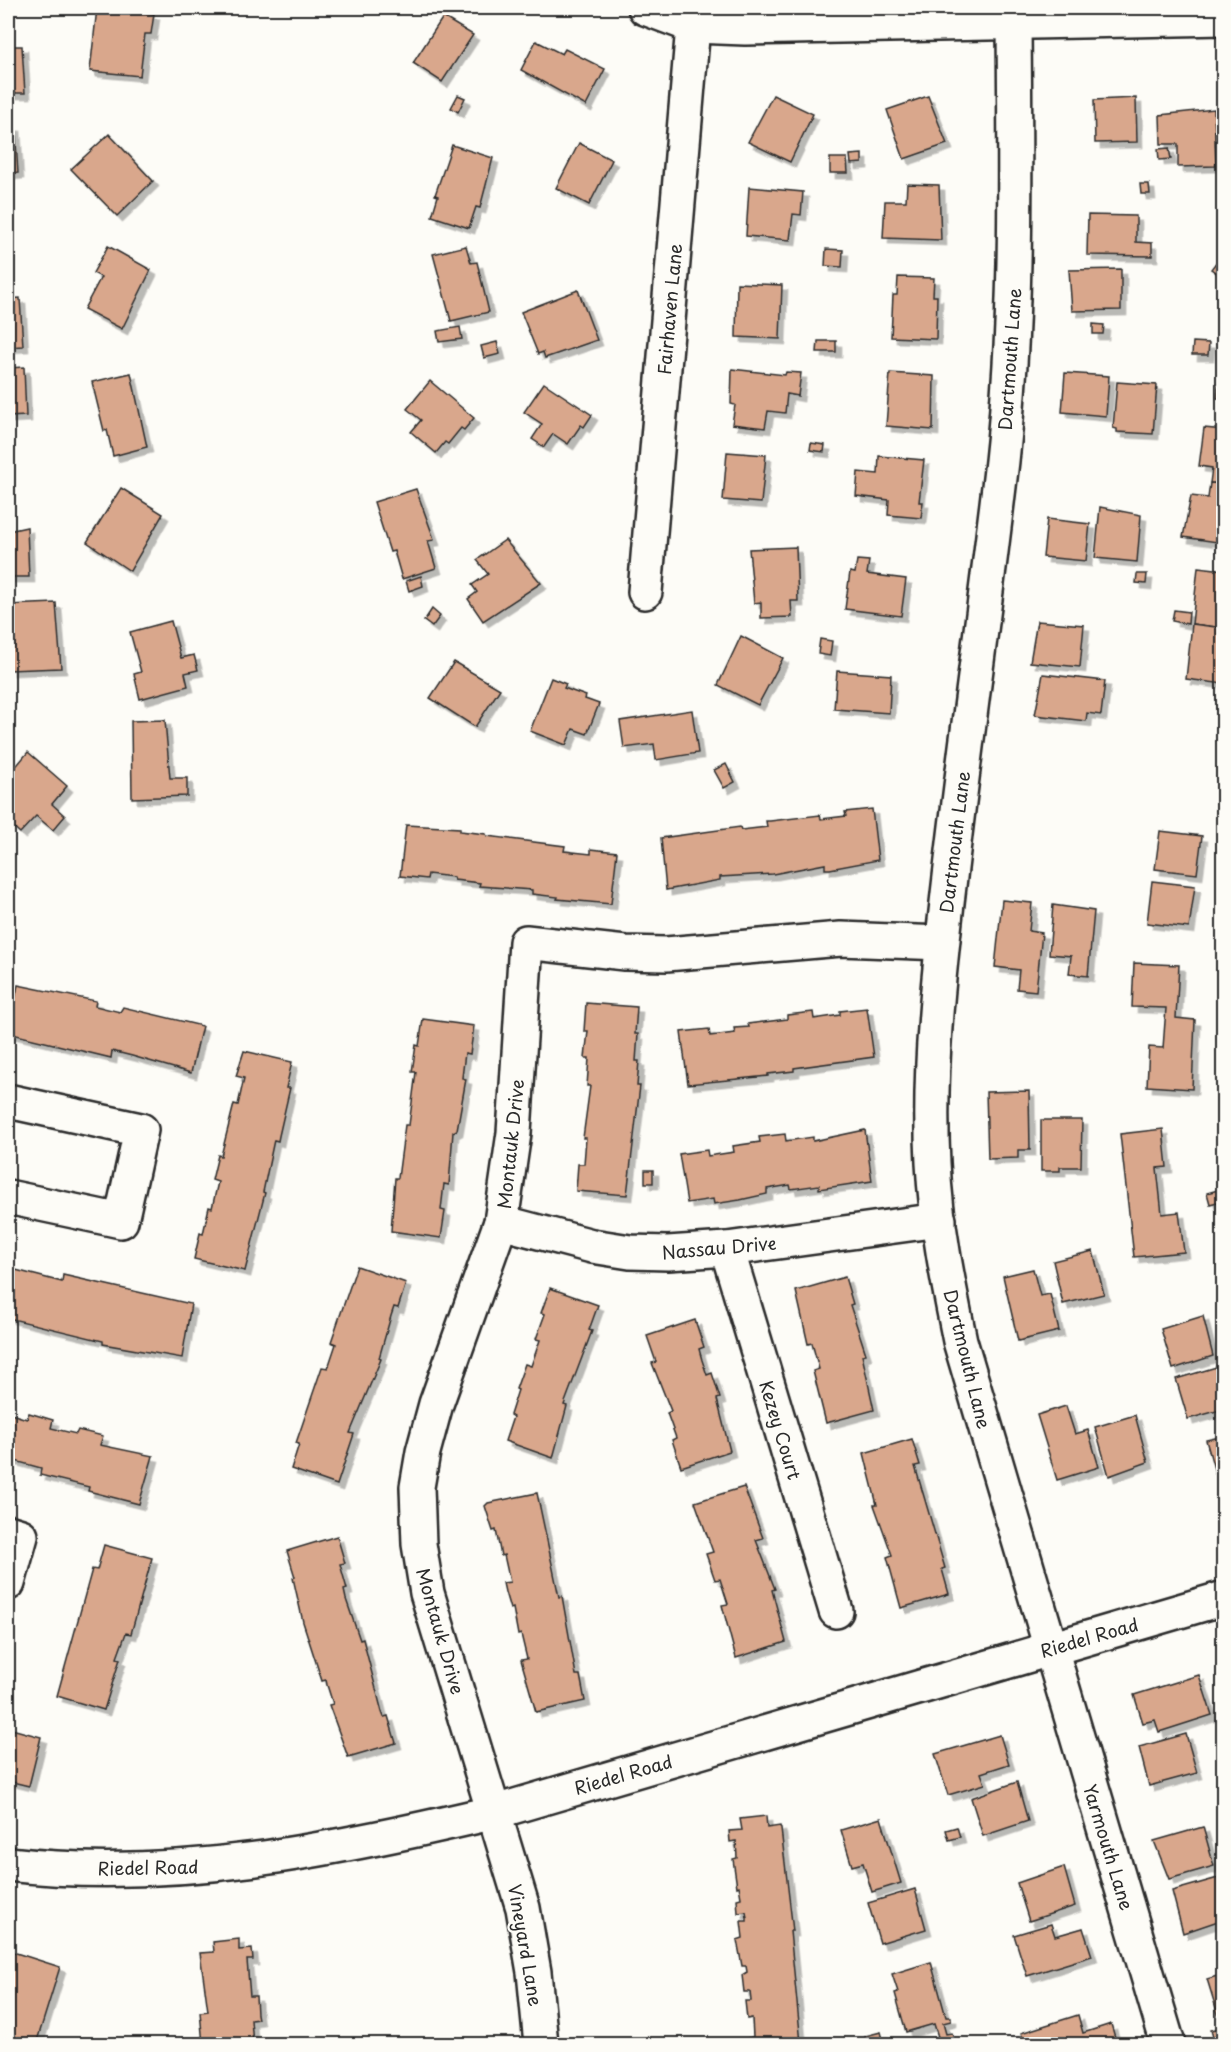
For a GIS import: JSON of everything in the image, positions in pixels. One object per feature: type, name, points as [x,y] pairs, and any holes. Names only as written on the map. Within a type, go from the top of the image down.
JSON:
[{"type":"street","points":[[645,8],[693,26],[745,28],[1224,18]]},
{"type":"street","name":"Dartmouth Lane","points":[[1014,22],[1015,262],[1010,366],[1002,460],[942,943],[933,1082],[933,1163],[939,1220],[960,1341],[1050,1649]]},
{"type":"street","name":"Fairhaven Lane","points":[[645,592],[693,26]]},
{"type":"street","name":"Montauk Drive","points":[[495,1812],[428,1593],[419,1544],[417,1487],[423,1452],[436,1404],[501,1222],[514,1133],[526,942],[666,954],[841,939],[942,943]]},
{"type":"street","points":[[8,1101],[141,1130],[121,1221],[8,1197]]},
{"type":"street","name":"Nassau Drive","points":[[501,1222],[592,1246],[630,1252],[668,1253],[727,1249],[939,1220]]},
{"type":"street","name":"Kezey Court","points":[[727,1249],[836,1611]]},
{"type":"street","points":[[8,1532],[21,1536],[8,1583]]},
{"type":"street","name":"Riedel Road","points":[[8,1864],[122,1870],[205,1866],[301,1854],[389,1837],[495,1812],[1224,1598]]},
{"type":"street","name":"Yarmouth Lane","points":[[1050,1649],[1168,2044]]},
{"type":"street","name":"Vineyard Lane","points":[[495,1812],[523,1908],[534,1972],[541,2044]]},
{"type":"building","points":[[97,8],[148,8],[147,13],[154,14],[151,34],[145,34],[140,76],[90,71]]},
{"type":"building","points":[[443,17],[473,35],[442,82],[413,63]]},
{"type":"building","points":[[536,41],[562,54],[565,49],[605,69],[586,106],[521,70]]},
{"type":"building","points":[[8,46],[22,46],[25,93],[8,93]]},
{"type":"building","points":[[458,95],[465,98],[458,112],[451,108]]},
{"type":"building","points":[[773,95],[813,114],[790,162],[748,142]]},
{"type":"building","points":[[928,96],[947,144],[904,159],[887,110]]},
{"type":"building","points":[[1136,98],[1137,142],[1095,143],[1094,100]]},
{"type":"building","points":[[1214,109],[1216,166],[1178,167],[1178,144],[1161,144],[1160,115]]},
{"type":"building","points":[[8,126],[15,126],[18,173],[8,174]]},
{"type":"building","points":[[109,134],[153,181],[117,216],[71,169]]},
{"type":"building","points":[[579,143],[612,160],[589,205],[556,188]]},
{"type":"building","points":[[452,145],[493,158],[480,208],[476,207],[469,228],[432,216],[438,196],[435,195]]},
{"type":"building","points":[[1169,148],[1171,159],[1159,160],[1158,149]]},
{"type":"building","points":[[862,154],[862,163],[851,164],[850,155]]},
{"type":"building","points":[[830,158],[847,158],[848,173],[830,173]]},
{"type":"building","points":[[907,184],[939,185],[941,240],[883,238],[885,201],[906,201]]},
{"type":"building","points":[[1140,184],[1149,184],[1150,194],[1141,194]]},
{"type":"building","points":[[749,187],[803,192],[801,215],[793,214],[790,240],[746,236]]},
{"type":"building","points":[[1088,215],[1136,216],[1136,242],[1152,243],[1152,256],[1087,255]]},
{"type":"building","points":[[108,246],[151,270],[122,329],[84,309],[101,277],[93,273]]},
{"type":"building","points":[[466,246],[471,263],[477,262],[489,312],[451,321],[433,254]]},
{"type":"building","points":[[826,249],[843,250],[842,267],[825,266]]},
{"type":"building","points":[[1224,252],[1224,278],[1211,269]]},
{"type":"building","points":[[1121,269],[1121,310],[1072,311],[1069,270]]},
{"type":"building","points":[[898,277],[934,278],[933,296],[937,296],[936,339],[891,337],[893,295],[897,295]]},
{"type":"building","points":[[737,283],[782,285],[780,339],[736,337]]},
{"type":"building","points":[[578,290],[597,340],[545,358],[543,352],[538,354],[521,312]]},
{"type":"building","points":[[20,298],[23,346],[8,347],[8,299]]},
{"type":"building","points":[[1093,324],[1104,325],[1103,334],[1093,334]]},
{"type":"building","points":[[460,327],[462,339],[439,342],[437,331]]},
{"type":"building","points":[[1222,340],[1224,340],[1224,399],[1217,398]]},
{"type":"building","points":[[818,341],[836,341],[836,352],[817,352]]},
{"type":"building","points":[[497,342],[500,354],[484,358],[481,346]]},
{"type":"building","points":[[1193,342],[1209,343],[1208,355],[1192,355]]},
{"type":"building","points":[[24,367],[26,416],[8,417],[8,368]]},
{"type":"building","points":[[732,369],[785,375],[786,372],[801,373],[798,396],[787,394],[785,413],[768,411],[765,428],[732,424],[735,405],[731,404]]},
{"type":"building","points":[[131,373],[147,447],[113,456],[107,430],[104,431],[92,382]]},
{"type":"building","points":[[890,373],[934,376],[933,430],[886,426]]},
{"type":"building","points":[[1065,373],[1109,376],[1106,416],[1062,412]]},
{"type":"building","points":[[430,381],[474,418],[464,430],[461,428],[448,444],[445,442],[436,453],[411,432],[421,420],[407,409]]},
{"type":"building","points":[[1117,382],[1157,385],[1153,434],[1117,432],[1117,429],[1113,428]]},
{"type":"building","points":[[544,383],[592,415],[584,427],[581,425],[568,444],[553,434],[544,447],[532,439],[542,424],[524,412]]},
{"type":"building","points":[[1204,428],[1224,430],[1224,484],[1210,483],[1212,468],[1199,466]]},
{"type":"building","points":[[811,443],[825,445],[824,452],[810,450]]},
{"type":"building","points":[[727,452],[766,455],[761,503],[723,500]]},
{"type":"building","points":[[879,456],[924,460],[919,502],[923,502],[921,518],[888,515],[889,500],[856,496],[858,472],[878,474]]},
{"type":"building","points":[[1210,483],[1224,484],[1224,543],[1183,537],[1191,496],[1208,498]]},
{"type":"building","points":[[121,488],[163,514],[130,571],[87,542]]},
{"type":"building","points":[[416,489],[433,536],[434,540],[428,541],[436,568],[402,579],[394,551],[390,552],[374,502]]},
{"type":"building","points":[[1100,507],[1141,515],[1137,562],[1095,558]]},
{"type":"building","points":[[1047,519],[1090,524],[1086,561],[1043,557]]},
{"type":"building","points":[[27,527],[29,577],[8,577],[8,531]]},
{"type":"building","points":[[505,540],[541,583],[483,621],[468,599],[477,592],[472,585],[488,574],[477,560]]},
{"type":"building","points":[[796,547],[798,601],[791,601],[792,617],[761,618],[761,602],[754,603],[749,549]]},
{"type":"building","points":[[857,560],[869,561],[867,574],[906,579],[901,616],[845,609],[850,572],[855,573]]},
{"type":"building","points":[[1198,567],[1224,570],[1224,628],[1192,624]]},
{"type":"building","points":[[1137,574],[1147,574],[1146,584],[1136,583]]},
{"type":"building","points":[[421,576],[423,586],[409,591],[406,581]]},
{"type":"building","points":[[56,603],[61,668],[9,670],[8,605]]},
{"type":"building","points":[[432,609],[440,616],[432,627],[424,621]]},
{"type":"building","points":[[1174,610],[1189,612],[1188,624],[1172,621]]},
{"type":"building","points":[[171,621],[181,658],[194,655],[198,670],[185,673],[188,686],[140,699],[134,674],[141,672],[130,632]]},
{"type":"building","points":[[1037,621],[1084,625],[1080,667],[1030,662]]},
{"type":"building","points":[[1192,624],[1224,628],[1224,684],[1186,679]]},
{"type":"building","points":[[741,636],[783,658],[758,705],[718,685]]},
{"type":"building","points":[[820,639],[832,641],[830,656],[818,654]]},
{"type":"building","points":[[454,662],[500,689],[475,727],[430,698]]},
{"type":"building","points":[[837,671],[891,675],[889,713],[834,709]]},
{"type":"building","points":[[1043,674],[1105,681],[1101,715],[1087,713],[1086,721],[1035,715]]},
{"type":"building","points":[[551,678],[566,684],[564,688],[586,696],[585,699],[599,704],[587,734],[573,729],[566,745],[530,731]]},
{"type":"building","points":[[692,710],[698,753],[656,760],[654,744],[624,748],[620,721]]},
{"type":"building","points":[[165,720],[170,778],[187,778],[187,796],[132,798],[131,721]]},
{"type":"building","points":[[28,752],[67,786],[52,804],[65,816],[53,830],[36,816],[20,833],[8,822],[8,776]]},
{"type":"building","points":[[726,764],[735,782],[724,788],[714,770]]},
{"type":"building","points":[[872,809],[878,860],[830,869],[825,869],[825,864],[773,874],[720,877],[720,880],[666,890],[661,838],[740,827],[741,830],[767,827],[766,821],[820,815],[821,819],[846,816],[845,812]]},
{"type":"building","points":[[406,825],[460,828],[460,831],[487,836],[565,846],[564,851],[591,854],[591,849],[617,852],[611,904],[557,899],[558,897],[532,894],[532,890],[479,886],[480,883],[454,880],[453,877],[428,874],[427,879],[400,876]]},
{"type":"building","points":[[1160,831],[1202,836],[1197,874],[1155,869]]},
{"type":"building","points":[[1152,881],[1195,886],[1189,928],[1147,923]]},
{"type":"building","points":[[1002,900],[1032,903],[1029,931],[1042,933],[1036,991],[1017,989],[1019,970],[995,967]]},
{"type":"building","points":[[1053,905],[1094,911],[1088,976],[1069,974],[1071,956],[1049,954]]},
{"type":"building","points":[[1134,963],[1179,965],[1176,1018],[1195,1020],[1192,1089],[1147,1086],[1149,1047],[1163,1048],[1166,1008],[1132,1007]]},
{"type":"building","points":[[18,985],[96,1001],[95,1006],[120,1012],[123,1007],[202,1026],[191,1073],[112,1051],[111,1058],[8,1033]]},
{"type":"building","points":[[586,1003],[637,1007],[636,1061],[639,1061],[637,1086],[640,1086],[627,1195],[576,1191],[578,1164],[584,1164],[586,1138],[583,1138],[590,1086],[587,1086],[589,1058],[585,1058],[588,1031],[584,1031]]},
{"type":"building","points":[[867,1008],[874,1057],[794,1068],[794,1071],[768,1074],[768,1076],[688,1084],[681,1032],[709,1029],[710,1036],[735,1033],[734,1028],[787,1019],[787,1015],[813,1012],[814,1019],[840,1015],[840,1011]]},
{"type":"building","points":[[423,1019],[474,1026],[470,1054],[465,1053],[462,1078],[466,1079],[457,1130],[453,1132],[449,1185],[444,1184],[441,1210],[445,1211],[441,1238],[391,1231],[395,1178],[398,1178],[405,1125],[409,1125],[416,1072],[412,1072]]},
{"type":"building","points":[[244,1051],[292,1062],[286,1088],[290,1088],[278,1141],[274,1140],[263,1192],[265,1193],[245,1271],[194,1259],[209,1207],[212,1208],[218,1182],[212,1180],[218,1155],[221,1156],[234,1104],[238,1105],[244,1078],[236,1076]]},
{"type":"building","points":[[1029,1091],[1030,1150],[1018,1150],[1018,1158],[988,1159],[986,1092]]},
{"type":"building","points":[[1041,1120],[1082,1120],[1081,1167],[1060,1167],[1060,1171],[1041,1171]]},
{"type":"building","points":[[1163,1129],[1167,1167],[1157,1168],[1162,1214],[1179,1212],[1184,1252],[1134,1257],[1120,1134]]},
{"type":"building","points":[[865,1130],[872,1181],[819,1189],[819,1185],[791,1189],[790,1185],[767,1189],[767,1194],[740,1200],[714,1204],[713,1199],[687,1203],[679,1154],[707,1150],[708,1156],[734,1152],[733,1146],[760,1142],[759,1137],[785,1134],[786,1141],[813,1137],[813,1141]]},
{"type":"building","points":[[645,1170],[653,1170],[653,1183],[645,1183]]},
{"type":"building","points":[[1218,1190],[1221,1201],[1210,1204],[1207,1193]]},
{"type":"building","points":[[1093,1251],[1104,1294],[1063,1304],[1053,1261]]},
{"type":"building","points":[[357,1266],[406,1283],[398,1308],[394,1307],[391,1316],[379,1358],[381,1359],[350,1433],[354,1434],[337,1485],[291,1469],[299,1444],[296,1443],[322,1367],[328,1368],[336,1344],[331,1342]]},
{"type":"building","points":[[8,1268],[62,1282],[63,1275],[191,1304],[182,1358],[103,1344],[103,1341],[8,1318]]},
{"type":"building","points":[[1033,1269],[1040,1296],[1050,1294],[1059,1331],[1018,1341],[1003,1276]]},
{"type":"building","points":[[845,1277],[853,1304],[850,1305],[866,1354],[862,1355],[874,1410],[826,1423],[813,1371],[819,1369],[812,1343],[808,1344],[796,1291]]},
{"type":"building","points":[[550,1288],[598,1305],[589,1330],[592,1331],[564,1405],[567,1406],[553,1458],[505,1441],[513,1417],[510,1415],[518,1390],[516,1389],[525,1364],[531,1366],[540,1340],[536,1339],[545,1314],[541,1313]]},
{"type":"building","points":[[1203,1316],[1213,1356],[1173,1369],[1161,1329]]},
{"type":"building","points":[[695,1320],[704,1347],[699,1349],[702,1360],[707,1375],[712,1373],[720,1398],[717,1399],[730,1451],[681,1467],[672,1440],[676,1438],[667,1413],[671,1411],[652,1363],[656,1362],[647,1336]]},
{"type":"building","points":[[1223,1365],[1224,1409],[1188,1419],[1176,1379]]},
{"type":"building","points":[[1066,1406],[1075,1434],[1088,1430],[1099,1467],[1057,1480],[1037,1415]]},
{"type":"building","points":[[8,1413],[27,1419],[29,1413],[53,1420],[51,1428],[76,1434],[78,1430],[103,1436],[100,1445],[153,1456],[139,1504],[88,1491],[89,1487],[40,1475],[41,1468],[8,1459]]},
{"type":"building","points":[[1135,1415],[1148,1462],[1109,1476],[1095,1427]]},
{"type":"building","points":[[1224,1436],[1224,1479],[1217,1480],[1206,1440]]},
{"type":"building","points":[[912,1439],[920,1465],[915,1466],[945,1568],[942,1569],[949,1594],[901,1608],[887,1557],[892,1555],[874,1505],[877,1505],[864,1453]]},
{"type":"building","points":[[744,1487],[763,1538],[756,1540],[775,1589],[772,1590],[786,1642],[736,1658],[722,1605],[728,1604],[720,1579],[715,1580],[706,1554],[713,1552],[695,1502]]},
{"type":"building","points":[[537,1493],[559,1597],[562,1596],[576,1675],[580,1675],[585,1701],[536,1712],[521,1660],[527,1659],[521,1634],[518,1635],[513,1608],[510,1609],[503,1583],[510,1582],[504,1555],[501,1556],[496,1530],[493,1531],[485,1506],[488,1503]]},
{"type":"building","points":[[337,1536],[345,1563],[340,1564],[347,1589],[344,1590],[346,1599],[360,1640],[363,1639],[382,1712],[384,1717],[388,1716],[396,1743],[348,1757],[329,1705],[333,1704],[326,1680],[322,1681],[303,1622],[293,1578],[295,1577],[287,1551]]},
{"type":"building","points":[[104,1545],[152,1558],[131,1634],[126,1633],[117,1658],[120,1659],[104,1710],[57,1696],[92,1569],[97,1570]]},
{"type":"building","points":[[1199,1675],[1212,1715],[1159,1732],[1155,1720],[1143,1723],[1134,1695]]},
{"type":"building","points":[[8,1728],[41,1737],[29,1786],[8,1781]]},
{"type":"building","points":[[1186,1734],[1197,1773],[1149,1786],[1139,1747]]},
{"type":"building","points":[[1000,1735],[1009,1764],[981,1773],[985,1784],[948,1795],[935,1754]]},
{"type":"building","points":[[1017,1782],[1028,1821],[983,1836],[971,1798]]},
{"type":"building","points":[[766,1816],[767,1828],[780,1826],[781,1829],[793,1931],[790,1931],[801,2043],[748,2044],[748,2038],[753,2037],[752,2018],[747,2019],[745,2001],[751,2001],[750,1992],[744,1992],[742,1975],[747,1972],[746,1966],[742,1966],[737,1940],[743,1938],[741,1921],[747,1921],[747,1918],[746,1912],[738,1913],[737,1899],[741,1898],[733,1859],[737,1858],[736,1841],[730,1842],[729,1831],[742,1830],[740,1819]]},
{"type":"building","points":[[881,1818],[901,1883],[872,1892],[863,1863],[852,1866],[841,1830]]},
{"type":"building","points":[[957,1827],[960,1837],[949,1840],[946,1830]]},
{"type":"building","points":[[1203,1827],[1214,1866],[1169,1879],[1154,1841]]},
{"type":"building","points":[[1064,1867],[1075,1906],[1029,1921],[1017,1883]]},
{"type":"building","points":[[1218,1878],[1224,1895],[1224,1919],[1183,1933],[1172,1891]]},
{"type":"building","points":[[915,1889],[926,1929],[880,1943],[868,1903]]},
{"type":"building","points":[[1051,1924],[1055,1936],[1083,1928],[1092,1956],[1027,1976],[1014,1935]]},
{"type":"building","points":[[239,1939],[239,1950],[252,1949],[253,1960],[247,1960],[250,1996],[256,1996],[258,2019],[251,2020],[253,2044],[203,2044],[200,2012],[208,2011],[200,1953],[214,1952],[213,1942]]},
{"type":"building","points":[[13,1952],[60,1967],[37,2041],[41,2044],[8,2044],[10,1978],[8,1977],[8,1966]]},
{"type":"building","points":[[931,1962],[946,2017],[951,2017],[951,2021],[943,2023],[946,2034],[952,2033],[956,2044],[911,2044],[938,2037],[934,2024],[906,2032],[892,1974]]},
{"type":"building","points":[[1224,1974],[1224,2017],[1219,2018],[1207,1979]]},
{"type":"building","points":[[1078,2015],[1083,2033],[1111,2024],[1117,2044],[1025,2044],[1021,2033]]},
{"type":"building","points":[[1224,2027],[1224,2044],[1215,2044],[1211,2030]]},
{"type":"building","points":[[881,2032],[884,2042],[867,2044],[865,2036]]}]
